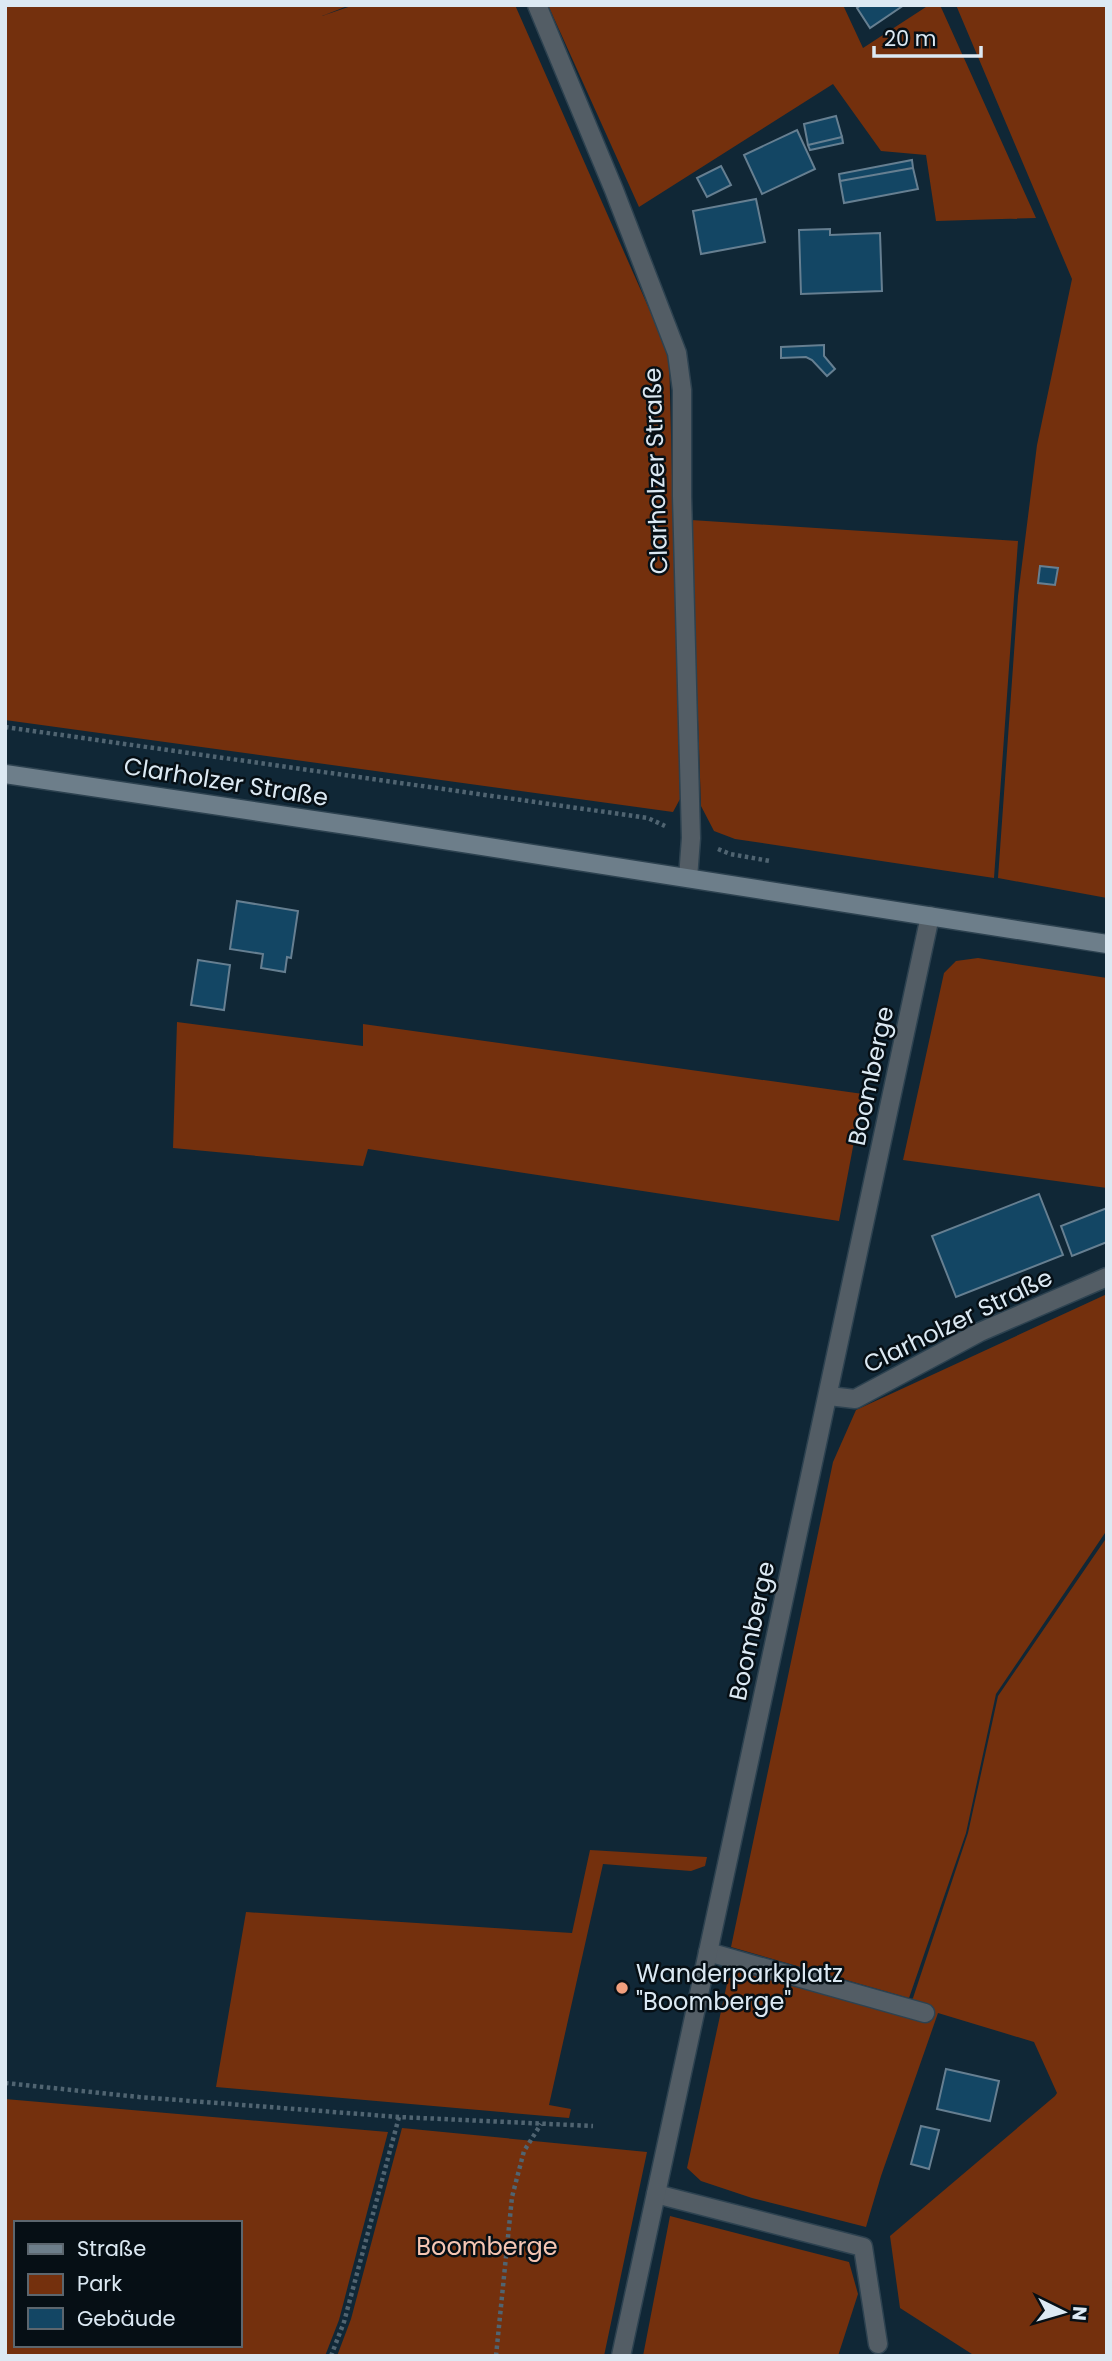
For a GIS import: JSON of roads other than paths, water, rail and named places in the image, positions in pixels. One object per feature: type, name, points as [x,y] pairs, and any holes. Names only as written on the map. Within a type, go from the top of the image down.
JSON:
[{"type":"street","name":"Clarholzer Straße","points":[[537,5],[614,190],[677,353],[682,390],[682,496],[691,838],[688,878]]},
{"type":"street","name":"Clarholzer Straße","points":[[5,774],[1107,944]]},
{"type":"street","name":"Boomberge","points":[[621,2356],[930,916]]},
{"type":"street","name":"Clarholzer Straße","points":[[829,1396],[855,1399],[980,1332],[1107,1277]]},
{"type":"street","points":[[708,1952],[925,2013]]},
{"type":"street","points":[[656,2193],[863,2247],[878,2344]]},
{"type":"place","name":"Wanderparkplatz \"Boomberge\"","points":[[622,1988]]}]
